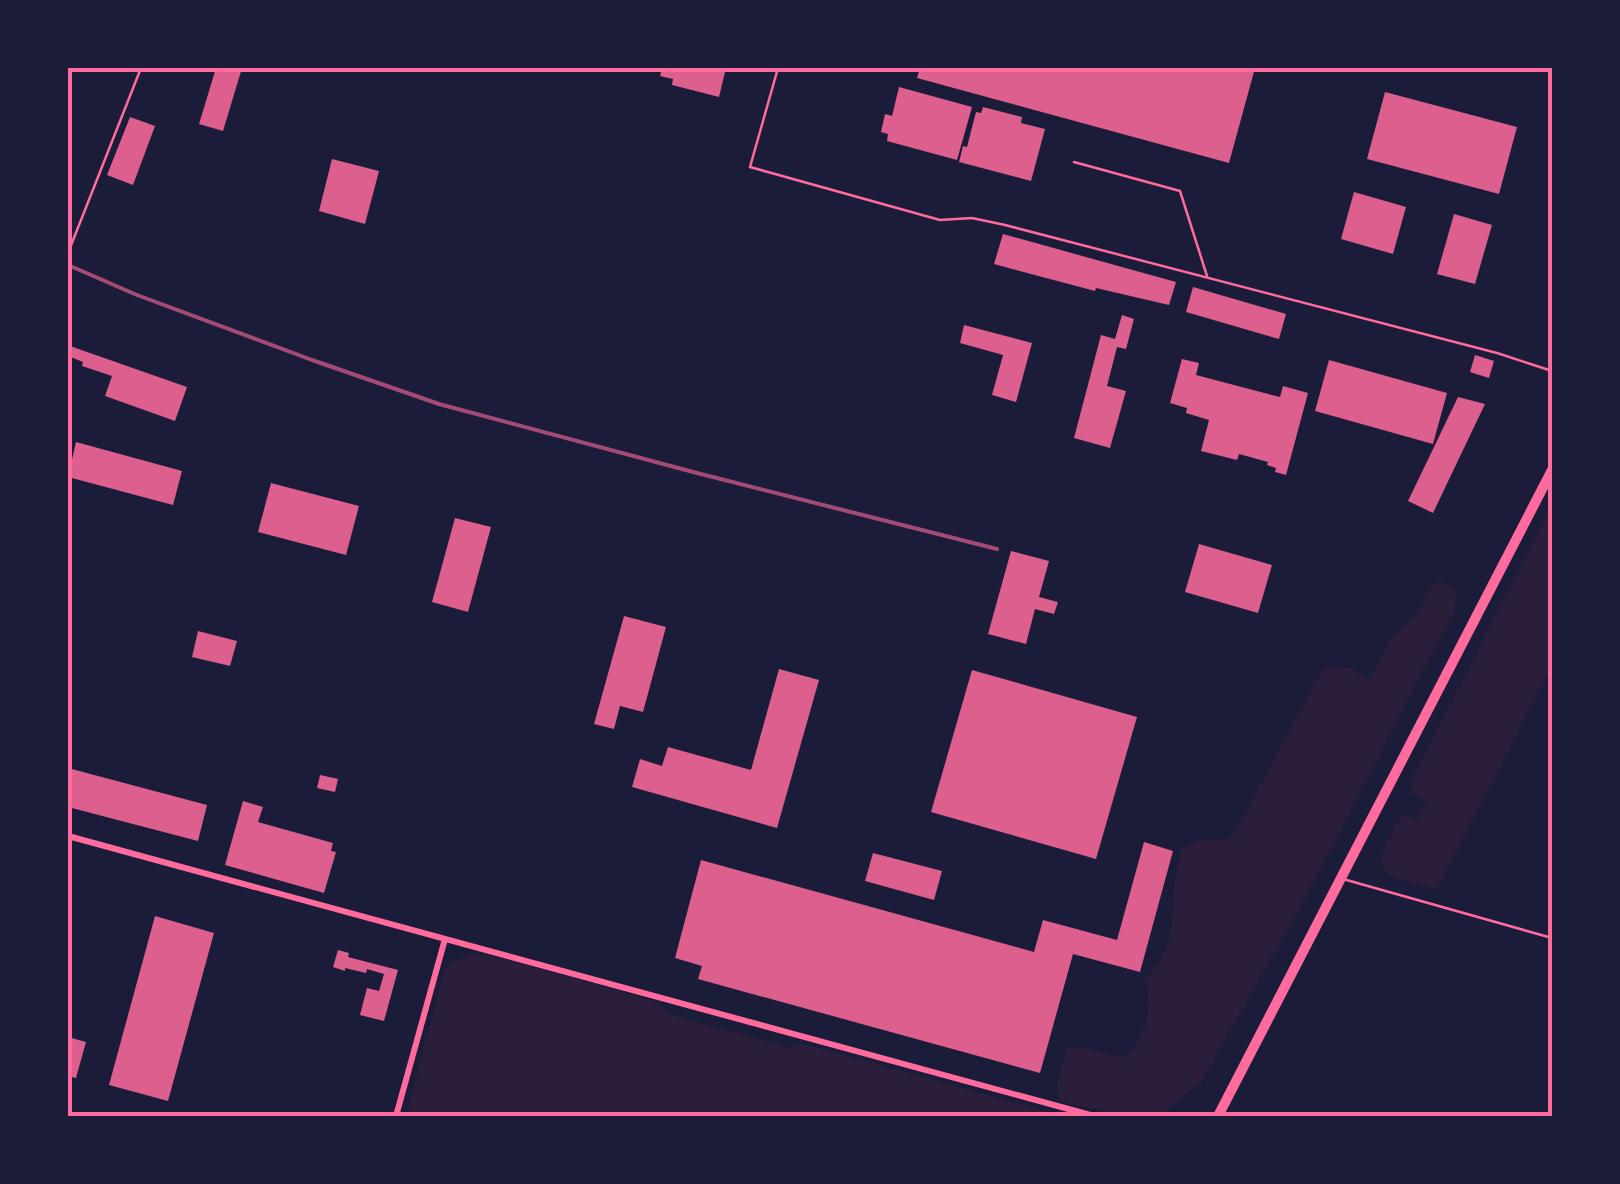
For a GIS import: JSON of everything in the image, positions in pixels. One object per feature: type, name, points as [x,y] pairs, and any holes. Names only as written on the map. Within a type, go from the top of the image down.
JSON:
[{"type":"main road","points":[[1218,1116],[1552,470]]},
{"type":"street","points":[[68,836],[1094,1116]]},
{"type":"street","points":[[396,1116],[445,939]]},
{"type":"lane","points":[[68,253],[141,68]]},
{"type":"lane","points":[[778,68],[750,167],[940,220],[972,218],[1208,277],[1552,371]]},
{"type":"lane","points":[[1074,162],[1180,192],[1208,277]]},
{"type":"lane","points":[[1342,879],[1552,938]]},
{"type":"shaded area","points":[[1552,505],[1552,665],[1437,889],[1391,877],[1381,865],[1382,853],[1402,814],[1417,821],[1427,801],[1411,793],[1412,780]]},
{"type":"shaded area","points":[[1439,581],[1455,589],[1456,607],[1303,902],[1201,1082],[1164,1112],[1113,1113],[1061,1102],[1057,1084],[1067,1049],[1081,1047],[1124,1058],[1143,1031],[1148,1012],[1146,979],[1162,958],[1169,938],[1181,850],[1201,839],[1228,839],[1323,669],[1350,668],[1369,679],[1390,641],[1418,613],[1430,587]]},
{"type":"shaded area","points":[[473,954],[497,957],[657,1002],[668,1014],[790,1048],[801,1043],[1064,1116],[406,1116],[444,971],[451,962]]},
{"type":"building","points":[[216,68],[242,68],[223,131],[199,124]]},
{"type":"building","points":[[662,68],[726,68],[719,97],[672,85],[673,79],[660,76]]},
{"type":"building","points":[[920,68],[1255,68],[1229,163],[917,78]]},
{"type":"building","points":[[899,87],[972,107],[957,160],[887,141],[888,134],[881,132],[885,114],[892,116]]},
{"type":"building","points":[[1385,92],[1517,127],[1499,194],[1367,159]]},
{"type":"building","points":[[983,107],[1022,117],[1021,123],[1045,129],[1031,181],[959,162],[976,112],[981,113]]},
{"type":"building","points":[[130,117],[155,126],[133,185],[107,175]]},
{"type":"building","points":[[332,159],[379,171],[365,224],[319,211]]},
{"type":"building","points":[[1354,192],[1406,207],[1393,254],[1341,239]]},
{"type":"building","points":[[1454,214],[1492,225],[1475,284],[1437,274]]},
{"type":"building","points":[[1003,234],[1176,282],[1169,305],[1096,288],[1095,291],[994,264]]},
{"type":"building","points":[[1193,287],[1286,314],[1279,339],[1186,312]]},
{"type":"building","points":[[1122,315],[1134,319],[1126,349],[1117,347],[1107,386],[1126,391],[1110,448],[1074,438],[1101,335],[1115,339]]},
{"type":"building","points":[[964,325],[1032,343],[1016,402],[992,395],[1003,355],[960,343]]},
{"type":"building","points":[[70,346],[187,387],[175,421],[105,396],[112,376],[82,366],[83,362],[68,356]]},
{"type":"building","points":[[1475,355],[1494,361],[1489,378],[1470,372]]},
{"type":"building","points":[[1182,359],[1199,363],[1196,375],[1280,397],[1283,386],[1308,393],[1286,475],[1275,472],[1276,468],[1268,462],[1239,454],[1237,460],[1201,451],[1209,420],[1170,403]]},
{"type":"building","points":[[1329,360],[1447,393],[1433,444],[1315,411]]},
{"type":"building","points":[[1458,397],[1485,404],[1433,513],[1408,501]]},
{"type":"building","points":[[76,442],[182,471],[173,505],[68,477]]},
{"type":"building","points":[[271,483],[359,506],[346,555],[258,532]]},
{"type":"building","points":[[455,518],[491,527],[468,612],[432,602]]},
{"type":"building","points":[[1199,544],[1272,565],[1258,613],[1185,592]]},
{"type":"building","points":[[1011,551],[1049,561],[1039,597],[1058,602],[1054,614],[1035,609],[1026,644],[988,634]]},
{"type":"building","points":[[624,616],[666,627],[643,712],[620,706],[614,729],[594,724]]},
{"type":"building","points":[[198,631],[237,641],[230,666],[192,657]]},
{"type":"building","points":[[779,669],[819,680],[777,828],[632,787],[640,759],[662,766],[668,747],[751,770]]},
{"type":"building","points":[[972,670],[1137,717],[1096,859],[931,812]]},
{"type":"building","points":[[68,768],[207,805],[198,841],[68,807]]},
{"type":"building","points":[[320,775],[338,779],[335,792],[317,788]]},
{"type":"building","points":[[243,801],[263,807],[258,822],[333,843],[331,851],[336,852],[324,893],[225,865]]},
{"type":"building","points":[[1144,842],[1173,851],[1140,972],[1073,954],[1040,1073],[698,979],[702,966],[675,958],[701,860],[1034,952],[1043,920],[1117,940]]},
{"type":"building","points":[[873,853],[942,871],[934,900],[865,881]]},
{"type":"building","points":[[155,916],[214,933],[168,1101],[109,1085]]},
{"type":"building","points":[[338,950],[349,953],[348,957],[398,970],[384,1021],[360,1015],[367,988],[379,991],[384,974],[333,967]]},
{"type":"building","points":[[68,1037],[86,1042],[76,1078],[68,1076]]},
{"type":"railway","points":[[68,265],[137,295],[439,404],[997,549]]}]
